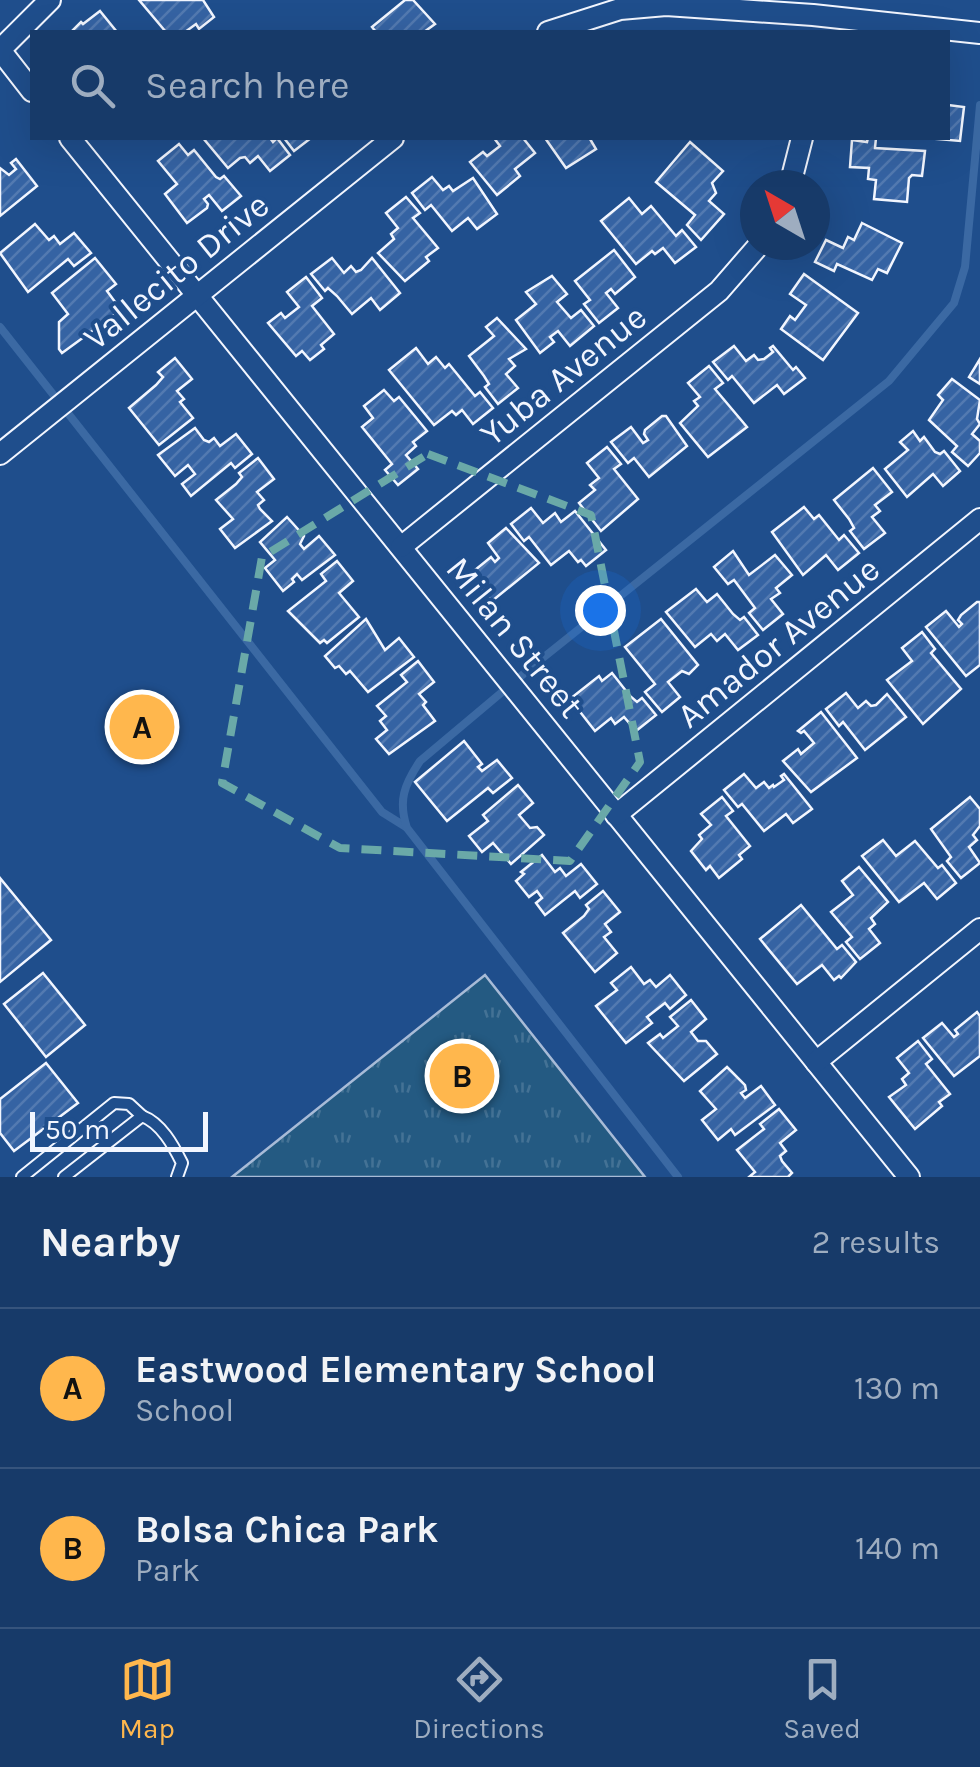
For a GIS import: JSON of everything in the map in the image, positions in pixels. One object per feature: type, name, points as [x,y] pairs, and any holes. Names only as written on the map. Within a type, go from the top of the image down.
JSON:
[{"type":"street","points":[[30,88],[0,50],[50,0]]},
{"type":"street","points":[[554,30],[620,9],[666,5],[813,24],[924,30]]},
{"type":"street","points":[[950,31],[980,33]]},
{"type":"street","name":"Milan Street","points":[[72,140],[908,1177]]},
{"type":"street","name":"Vallecito Drive","points":[[0,454],[391,140]]},
{"type":"street","points":[[794,170],[801,140]]},
{"type":"street","name":"Yuba Avenue","points":[[401,548],[719,291],[746,260]]},
{"type":"street","name":"Amador Avenue","points":[[616,814],[980,519]]},
{"type":"street","points":[[816,1062],[980,929]]},
{"type":"lane","points":[[22,1177],[114,1103],[129,1104],[153,1120],[182,1163],[177,1177]]},
{"type":"lane","points":[[64,1177],[142,1116]]},
{"type":"highlighted area","points":[[428,454],[591,515],[640,762],[570,861],[340,848],[222,783],[262,557]]},
{"type":"green space","points":[[485,975],[645,1177],[232,1177]]},
{"type":"building","points":[[139,0],[203,0],[214,17],[199,29],[196,24],[188,30],[164,30]]},
{"type":"building","points":[[405,0],[413,0],[435,24],[427,30],[372,27]]},
{"type":"building","points":[[100,11],[115,30],[73,30]]},
{"type":"building","points":[[950,105],[964,107],[960,141],[949,140]]},
{"type":"building","points":[[205,140],[279,140],[290,155],[270,171],[258,156],[250,163],[245,157],[240,158],[228,168]]},
{"type":"building","points":[[286,140],[308,140],[294,151]]},
{"type":"building","points":[[496,140],[525,140],[535,153],[515,169],[520,176],[497,195],[470,162],[500,146]]},
{"type":"building","points":[[546,140],[591,140],[596,149],[566,168]]},
{"type":"building","points":[[852,140],[876,140],[875,148],[925,151],[922,176],[909,178],[907,202],[874,199],[876,180],[868,179],[869,168],[850,167]]},
{"type":"building","points":[[690,142],[723,171],[712,183],[716,193],[709,201],[724,214],[701,240],[687,225],[695,215],[656,182]]},
{"type":"building","points":[[179,144],[188,155],[194,150],[216,177],[224,176],[241,196],[222,211],[209,195],[204,199],[207,208],[187,223],[165,194],[177,184],[158,161]]},
{"type":"building","points":[[16,159],[37,186],[0,216],[0,168],[9,175],[16,169],[11,163]]},
{"type":"building","points":[[432,177],[443,190],[449,186],[453,191],[473,178],[497,214],[477,229],[468,218],[452,231],[431,205],[425,210],[412,193]]},
{"type":"building","points":[[406,197],[420,213],[413,218],[438,248],[405,281],[378,253],[394,239],[391,234],[398,228],[386,213]]},
{"type":"building","points":[[629,198],[642,214],[651,206],[676,236],[682,230],[696,247],[675,263],[663,248],[655,254],[652,251],[636,264],[601,221]]},
{"type":"building","points":[[862,223],[902,243],[887,273],[878,269],[872,280],[837,264],[834,271],[815,262],[830,260],[830,242],[843,248],[848,237],[854,240]]},
{"type":"building","points":[[35,224],[49,240],[54,236],[60,244],[74,233],[91,253],[74,266],[68,259],[28,292],[0,253]]},
{"type":"building","points":[[614,250],[635,277],[615,294],[611,289],[606,293],[618,308],[599,323],[584,304],[590,300],[575,281]]},
{"type":"building","points":[[95,258],[116,284],[107,291],[121,310],[62,353],[59,322],[68,314],[52,293]]},
{"type":"building","points":[[332,258],[344,273],[351,266],[356,272],[361,270],[372,258],[400,293],[380,310],[371,298],[352,314],[311,274]]},
{"type":"building","points":[[804,274],[858,313],[823,360],[781,329],[790,316],[795,320],[806,305],[790,294]]},
{"type":"building","points":[[552,276],[567,294],[557,302],[571,318],[581,310],[594,326],[570,346],[558,331],[550,337],[554,342],[540,353],[516,320],[536,304],[526,292]]},
{"type":"building","points":[[306,277],[322,298],[312,306],[334,334],[310,360],[302,351],[296,356],[268,323],[281,313],[285,318],[299,307],[287,292]]},
{"type":"building","points":[[497,318],[526,349],[509,359],[515,366],[506,374],[518,388],[498,404],[469,356],[494,336],[486,327]]},
{"type":"building","points":[[734,346],[746,361],[754,355],[758,360],[764,359],[773,352],[773,346],[805,378],[784,394],[777,385],[754,403],[732,376],[728,380],[713,362]]},
{"type":"building","points":[[416,348],[428,364],[436,357],[445,368],[449,364],[475,396],[480,392],[493,408],[473,424],[462,410],[456,415],[452,411],[434,425],[389,370]]},
{"type":"building","points":[[175,358],[192,379],[177,391],[184,399],[180,402],[193,418],[159,445],[129,408],[156,385],[163,377],[158,372]]},
{"type":"building","points":[[980,359],[980,384],[969,377]]},
{"type":"building","points":[[709,366],[723,383],[715,389],[747,427],[708,457],[680,423],[698,406],[694,401],[700,397],[688,383]]},
{"type":"building","points":[[952,379],[980,400],[980,424],[972,434],[980,441],[980,453],[968,466],[952,452],[957,446],[929,420],[943,400],[938,395]]},
{"type":"building","points":[[384,390],[394,401],[399,397],[427,431],[413,442],[416,446],[406,455],[418,469],[398,485],[385,470],[392,464],[362,427],[373,418],[364,406]]},
{"type":"building","points":[[666,416],[687,446],[649,477],[634,458],[628,463],[611,442],[631,427],[643,443],[648,440],[645,430]]},
{"type":"building","points":[[195,428],[204,440],[214,438],[220,446],[236,434],[252,454],[235,468],[231,463],[191,496],[182,484],[195,474],[188,465],[175,476],[158,455]]},
{"type":"building","points":[[913,431],[920,441],[924,437],[935,452],[944,451],[960,471],[943,486],[933,474],[907,497],[885,469],[908,450],[900,442]]},
{"type":"building","points":[[607,447],[621,464],[614,469],[638,499],[601,531],[579,503],[595,490],[590,485],[599,478],[587,463]]},
{"type":"building","points":[[258,458],[274,479],[257,492],[264,500],[258,505],[260,509],[272,521],[235,548],[220,529],[233,519],[216,500]]},
{"type":"building","points":[[873,468],[892,492],[875,505],[880,511],[872,517],[885,533],[864,549],[834,500]]},
{"type":"building","points":[[804,507],[814,519],[819,515],[839,540],[844,535],[859,553],[838,570],[826,555],[803,575],[772,532]]},
{"type":"building","points":[[531,508],[543,523],[555,513],[561,522],[575,511],[606,550],[586,566],[569,551],[551,565],[529,537],[524,541],[511,524]]},
{"type":"building","points":[[287,517],[304,536],[300,544],[304,549],[319,536],[335,555],[302,580],[297,574],[283,591],[265,568],[275,560],[260,542]]},
{"type":"building","points":[[506,528],[539,563],[492,601],[469,575],[491,557],[495,562],[499,558],[488,543]]},
{"type":"building","points":[[733,551],[749,575],[775,555],[792,575],[776,588],[780,593],[771,599],[783,614],[763,630],[749,613],[755,608],[734,580],[728,584],[714,567]]},
{"type":"building","points":[[337,561],[353,581],[339,593],[359,617],[327,643],[320,643],[288,611],[326,581],[321,574]]},
{"type":"building","points":[[696,589],[707,602],[717,594],[758,635],[738,650],[725,634],[717,641],[711,634],[695,647],[666,612]]},
{"type":"building","points":[[977,602],[980,665],[966,676],[926,627],[946,611],[959,627],[961,615]]},
{"type":"building","points":[[366,619],[385,650],[399,638],[414,657],[368,692],[350,671],[346,674],[339,666],[335,668],[325,656]]},
{"type":"building","points":[[661,619],[698,665],[689,674],[682,671],[668,682],[680,697],[662,712],[645,692],[655,684],[625,647]]},
{"type":"building","points":[[922,632],[935,649],[931,653],[961,689],[923,724],[887,680],[912,661],[902,648]]},
{"type":"building","points":[[418,661],[434,682],[419,694],[435,721],[389,754],[376,739],[387,730],[380,721],[386,716],[377,706],[407,682],[401,675]]},
{"type":"building","points":[[612,673],[630,696],[637,702],[642,698],[656,715],[636,731],[624,717],[615,724],[611,718],[595,731],[570,699],[599,676],[602,681]]},
{"type":"building","points":[[846,693],[858,708],[866,701],[876,705],[887,694],[906,717],[865,750],[843,722],[839,726],[826,709]]},
{"type":"building","points":[[821,712],[857,758],[811,792],[783,761],[814,743],[804,731],[798,731]]},
{"type":"building","points":[[464,741],[482,764],[478,767],[482,771],[497,760],[512,778],[493,793],[488,788],[447,821],[415,782]]},
{"type":"building","points":[[744,774],[756,788],[764,782],[769,788],[784,780],[784,774],[812,809],[793,823],[786,814],[764,831],[742,804],[738,807],[724,790]]},
{"type":"building","points":[[518,785],[533,803],[519,815],[530,828],[537,827],[544,835],[511,864],[493,843],[482,852],[469,836],[488,821],[483,815]]},
{"type":"building","points":[[722,797],[733,811],[726,816],[750,846],[739,855],[742,859],[719,878],[710,866],[706,870],[691,851],[702,839],[699,835],[711,825],[701,814]]},
{"type":"building","points":[[970,797],[980,809],[980,826],[973,835],[977,840],[969,847],[980,863],[961,878],[947,861],[951,857],[931,829]]},
{"type":"building","points":[[883,840],[896,856],[915,841],[956,883],[937,899],[924,883],[899,902],[862,856]]},
{"type":"building","points":[[542,855],[555,872],[560,868],[566,876],[581,864],[597,884],[580,898],[575,891],[545,915],[536,903],[542,898],[537,891],[529,897],[516,881]]},
{"type":"building","points":[[859,867],[888,902],[871,918],[875,924],[869,929],[880,943],[860,959],[846,942],[852,937],[831,912],[853,895],[842,881]]},
{"type":"building","points":[[0,878],[51,940],[0,982]]},
{"type":"building","points":[[603,891],[620,912],[605,924],[611,932],[604,937],[617,953],[595,972],[563,933],[584,916],[589,909],[586,905]]},
{"type":"building","points":[[801,905],[837,949],[842,945],[856,962],[841,978],[834,980],[822,965],[797,984],[760,939]]},
{"type":"building","points":[[631,967],[644,984],[650,980],[656,987],[670,975],[686,995],[670,1009],[665,1003],[647,1017],[652,1023],[626,1043],[596,1006],[617,990],[611,983]]},
{"type":"building","points":[[43,973],[85,1025],[46,1057],[4,1004]]},
{"type":"building","points":[[691,1000],[706,1019],[691,1032],[717,1054],[684,1081],[648,1043],[660,1034],[663,1038],[678,1026],[670,1017]]},
{"type":"building","points":[[977,1012],[980,1056],[954,1076],[923,1038],[942,1023],[954,1037],[958,1034],[955,1030]]},
{"type":"building","points":[[918,1041],[932,1059],[926,1064],[950,1094],[915,1129],[889,1097],[906,1085],[902,1079],[909,1073],[897,1058]]},
{"type":"building","points":[[46,1063],[78,1103],[14,1151],[0,1133],[0,1099]]},
{"type":"building","points":[[727,1067],[745,1085],[746,1090],[741,1093],[745,1098],[761,1086],[775,1105],[735,1135],[731,1129],[718,1140],[702,1120],[716,1109],[700,1091]]},
{"type":"building","points":[[779,1109],[796,1130],[780,1143],[786,1151],[780,1156],[782,1161],[792,1173],[788,1177],[749,1177],[755,1172],[737,1150],[764,1129],[760,1124]]},
{"type":"waterway","points":[[678,1177],[407,828],[404,793],[420,761],[889,381],[954,303],[965,267],[980,105]]},
{"type":"waterway","points":[[0,327],[382,812],[406,827]]},
{"type":"place","name":"Eastwood Elementary School","points":[[142,727]]},
{"type":"place","name":"Bolsa Chica Park","points":[[462,1076]]}]
